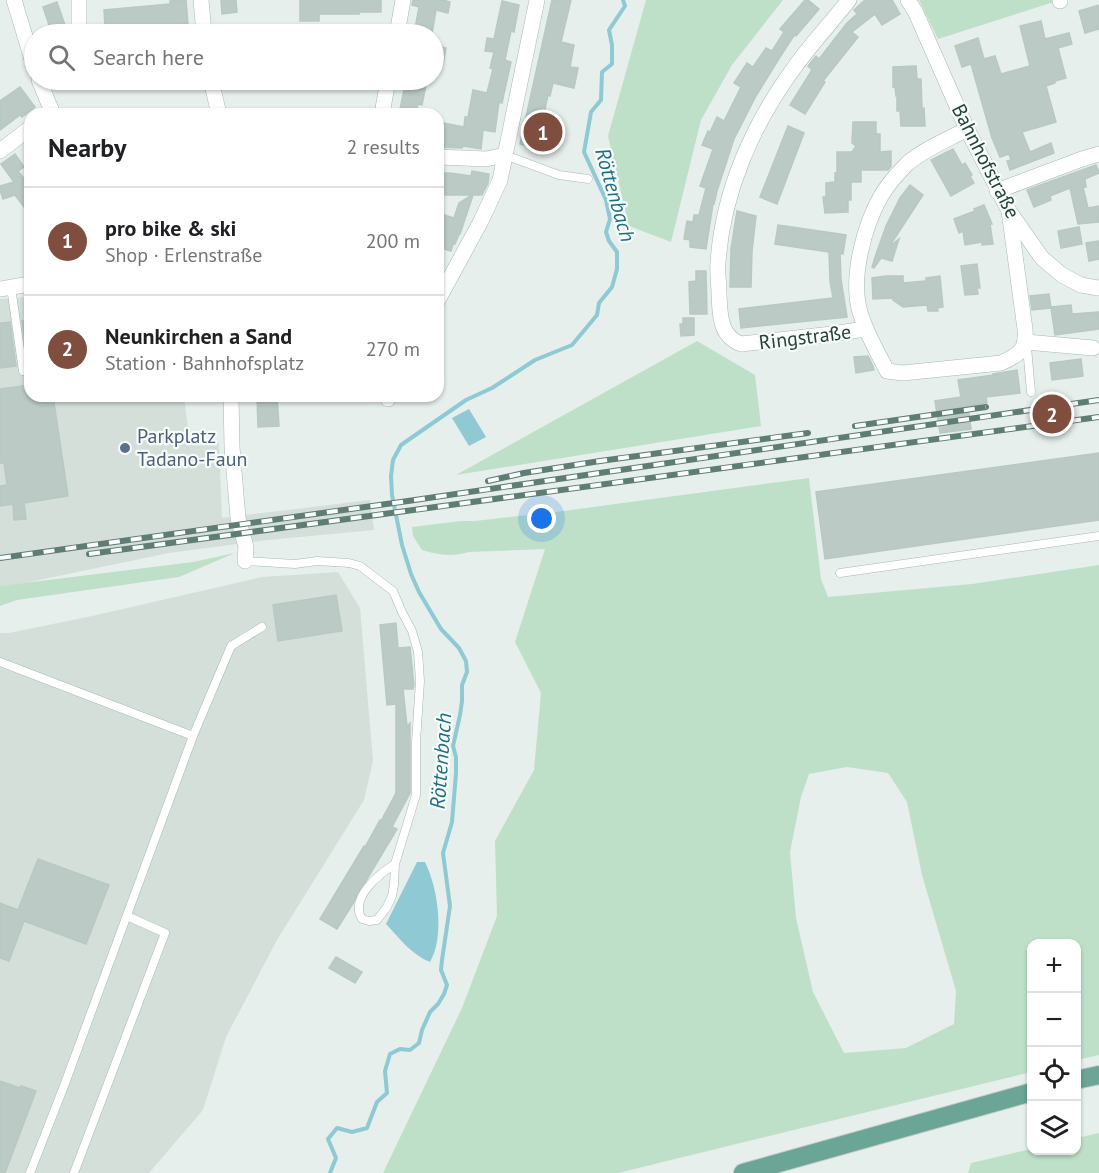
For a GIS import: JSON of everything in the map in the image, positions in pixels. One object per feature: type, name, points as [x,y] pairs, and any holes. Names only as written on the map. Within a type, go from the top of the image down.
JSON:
[{"type":"main road","points":[[1081,1079],[1099,1075]]},
{"type":"main road","points":[[743,1173],[1027,1093]]},
{"type":"street","points":[[14,0],[24,33]]},
{"type":"street","points":[[79,0],[79,24]]},
{"type":"street","points":[[201,0],[203,24]]},
{"type":"street","points":[[399,24],[403,0]]},
{"type":"street","points":[[444,289],[481,221],[500,180],[537,0]]},
{"type":"street","name":"Ringstraße","points":[[849,0],[795,66],[771,100],[746,151],[729,198],[720,238],[719,307],[722,325],[734,342],[741,344],[865,329],[856,287],[860,252],[881,197],[891,181],[909,163],[967,129]]},
{"type":"street","name":"Bahnhofstraße","points":[[908,0],[916,13],[967,129],[1009,212],[1042,258],[1081,285],[1099,288]]},
{"type":"street","points":[[43,90],[49,108]]},
{"type":"street","points":[[213,90],[218,108]]},
{"type":"street","points":[[383,108],[386,90]]},
{"type":"street","points":[[0,151],[24,133]]},
{"type":"street","points":[[998,191],[1099,154]]},
{"type":"street","points":[[444,157],[486,159],[505,155]]},
{"type":"street","points":[[865,329],[887,370],[903,374],[1001,363],[1012,358],[1026,342],[1009,212]]},
{"type":"street","points":[[6,288],[24,285]]},
{"type":"street","points":[[1026,342],[1096,349]]},
{"type":"street","points":[[231,402],[238,518],[246,547],[246,561]]},
{"type":"lane","points":[[505,155],[560,175],[588,179]]},
{"type":"lane","points":[[6,288],[23,371]]},
{"type":"lane","points":[[1026,342],[1031,392]]},
{"type":"lane","points":[[840,573],[1099,536]]},
{"type":"lane","points":[[246,561],[295,564],[317,561],[349,563],[360,566],[393,591],[412,631],[418,652],[420,681],[416,742],[416,795],[395,864],[392,896],[377,920],[362,919],[358,913],[361,898],[383,871],[395,864]]},
{"type":"lane","points":[[30,1173],[193,736],[231,646],[262,627]]},
{"type":"lane","points":[[0,662],[193,736]]},
{"type":"lane","points":[[74,1173],[165,933],[127,916]]},
{"type":"shaded area","points":[[24,297],[24,402],[185,402],[190,445],[219,442],[222,518],[370,500],[374,530],[268,540],[169,553],[15,585],[0,586],[0,299]]},
{"type":"shaded area","points":[[338,572],[360,608],[373,761],[364,800],[277,940],[226,1037],[203,1110],[149,1173],[0,1173],[0,633],[92,616],[262,577]]},
{"type":"green space","points":[[646,0],[783,0],[732,65],[701,120],[671,242],[629,226],[608,136]]},
{"type":"green space","points":[[919,0],[1053,0],[1054,2],[938,39]]},
{"type":"green space","points":[[697,341],[755,375],[761,426],[456,475]]},
{"type":"green space","points":[[809,478],[821,579],[828,597],[972,584],[1099,565],[1099,1055],[1081,1059],[1081,939],[1027,939],[1027,1073],[618,1173],[383,1173],[462,1008],[497,916],[495,841],[534,770],[541,693],[515,642],[545,549],[439,554],[422,550],[413,536],[412,527]],"holes":[[[847,767],[888,773],[907,802],[922,875],[956,991],[954,1024],[906,1048],[844,1053],[813,992],[796,918],[790,852],[801,797],[809,774]]]},
{"type":"green space","points":[[235,553],[179,577],[17,600],[0,606],[0,586],[193,562]]},
{"type":"green space","points":[[1099,1133],[1099,1173],[968,1173],[971,1163],[1027,1150],[1027,1155],[1081,1155],[1081,1137]]},
{"type":"water","points":[[469,409],[486,437],[469,446],[452,418]]},
{"type":"water","points":[[417,862],[425,862],[430,873],[438,912],[435,952],[430,962],[412,951],[386,924]]},
{"type":"building","points":[[186,0],[188,24],[105,24],[104,10],[170,4],[170,1]]},
{"type":"building","points":[[221,0],[236,0],[237,12],[222,14]]},
{"type":"building","points":[[300,0],[381,0],[381,12],[319,14],[319,21],[300,21]]},
{"type":"building","points":[[413,0],[450,2],[448,13],[436,10],[434,24],[416,24],[419,7],[412,5]]},
{"type":"building","points":[[552,0],[571,0],[561,42],[574,45],[570,67],[578,68],[574,88],[553,83],[550,96],[548,95],[542,123],[563,128],[561,140],[546,137],[545,143],[540,142],[538,148],[520,144]]},
{"type":"building","points":[[805,0],[819,9],[796,36],[795,34],[756,96],[734,139],[713,204],[706,249],[690,247],[690,240],[684,239],[687,221],[693,222],[694,215],[699,215],[706,188],[700,186],[713,149],[702,145],[708,131],[710,132],[717,117],[724,121],[741,87],[734,83],[747,63],[753,67],[766,48],[772,51],[784,32],[780,29]]},
{"type":"building","points":[[865,0],[892,0],[900,14],[882,25],[875,14],[852,32],[858,37],[823,81],[825,82],[805,114],[790,105],[812,70],[808,66],[816,56],[819,59],[847,23],[857,14],[854,10]]},
{"type":"building","points":[[502,1],[519,5],[514,32],[511,31],[505,60],[511,62],[502,103],[499,102],[495,132],[483,130],[481,149],[463,146],[462,148],[444,147],[444,123],[464,127],[473,90],[487,93],[493,69],[490,68],[494,52],[485,51],[487,38],[494,39]]},
{"type":"building","points":[[57,2],[65,24],[49,24],[43,7]]},
{"type":"building","points":[[1099,5],[1099,29],[1085,33],[1079,11]]},
{"type":"building","points":[[1041,21],[1045,39],[1069,33],[1072,44],[1058,48],[1066,78],[1046,86],[1056,122],[1022,132],[1030,152],[1051,143],[1054,153],[1010,170],[1007,161],[1011,160],[1009,154],[1000,157],[992,138],[971,64],[962,67],[955,46],[978,38],[984,59],[995,56],[1001,74],[1030,66],[1020,26]]},
{"type":"building","points":[[916,66],[917,79],[921,79],[925,126],[901,126],[900,111],[897,111],[897,96],[895,87],[893,87],[893,67]]},
{"type":"building","points":[[20,87],[35,107],[24,108],[24,115],[20,115],[0,130],[0,101]]},
{"type":"building","points":[[404,90],[425,90],[422,105],[418,104],[417,108],[400,108]]},
{"type":"building","points":[[853,122],[876,122],[876,134],[880,134],[880,152],[891,151],[891,166],[888,170],[861,170],[861,182],[851,182],[848,212],[825,213],[823,197],[826,197],[826,183],[835,182],[837,152],[852,152],[856,146],[852,143]]},
{"type":"building","points":[[788,126],[804,133],[777,204],[760,197]]},
{"type":"building","points":[[953,149],[962,165],[965,163],[974,183],[951,196],[931,160]]},
{"type":"building","points":[[15,154],[24,167],[18,171],[24,178],[24,207],[15,195],[3,199],[0,186],[14,182],[1,164]]},
{"type":"building","points":[[1096,165],[1099,173],[1085,179],[1086,187],[1083,187],[1088,208],[1099,206],[1099,222],[1078,224],[1070,188],[1050,196],[1051,200],[1034,207],[1027,190]]},
{"type":"building","points":[[472,171],[489,174],[488,183],[482,195],[473,195],[460,234],[451,251],[444,249],[444,215],[454,218],[459,203],[472,195],[444,195],[444,173],[471,176]]},
{"type":"building","points":[[910,185],[923,195],[889,247],[899,239],[892,261],[881,258],[874,268],[872,267],[886,226],[900,198]]},
{"type":"building","points":[[984,205],[992,224],[990,224],[993,244],[982,245],[982,242],[965,245],[963,231],[959,233],[954,219]]},
{"type":"building","points":[[737,211],[756,216],[751,287],[730,287],[731,249]]},
{"type":"building","points":[[778,225],[846,235],[843,254],[840,253],[841,279],[847,317],[741,328],[739,309],[833,298],[829,252],[775,244]]},
{"type":"building","points":[[1079,227],[1082,244],[1061,248],[1058,231]]},
{"type":"building","points":[[1099,241],[1099,259],[1089,261],[1086,243]]},
{"type":"building","points":[[977,264],[980,288],[977,288],[978,294],[965,295],[961,266]]},
{"type":"building","points":[[696,271],[706,271],[707,314],[690,314],[689,282],[696,281]]},
{"type":"building","points":[[903,276],[903,283],[926,281],[926,278],[940,276],[943,307],[937,308],[938,311],[928,311],[927,305],[903,307],[893,298],[873,299],[872,278]]},
{"type":"building","points":[[1049,294],[1051,307],[1071,305],[1072,314],[1099,312],[1099,329],[1055,335],[1051,308],[1032,310],[1030,296]]},
{"type":"building","points":[[683,318],[694,318],[694,335],[681,336],[680,324],[683,324]]},
{"type":"building","points":[[10,322],[16,366],[0,368],[0,323]]},
{"type":"building","points":[[868,356],[874,370],[856,373],[854,357]]},
{"type":"building","points":[[1081,359],[1083,376],[1052,380],[1050,363]]},
{"type":"building","points":[[1017,370],[1020,393],[986,397],[987,403],[968,406],[971,429],[940,433],[935,401],[961,397],[958,380]]},
{"type":"building","points":[[24,386],[24,402],[54,402],[68,496],[24,503],[26,519],[14,520],[13,504],[0,506],[0,486],[7,485],[4,463],[0,463],[0,389]]},
{"type":"building","points":[[257,402],[277,402],[279,426],[258,427]]},
{"type":"building","points":[[1099,453],[1099,520],[825,559],[816,492]]},
{"type":"building","points":[[336,595],[342,631],[278,641],[273,605]]},
{"type":"building","points":[[396,623],[398,648],[410,647],[414,686],[413,689],[403,689],[407,726],[410,723],[410,793],[392,827],[397,829],[337,929],[320,919],[396,793],[396,704],[387,705],[380,625]]},
{"type":"building","points":[[38,859],[109,885],[86,944],[24,921],[9,961],[0,958],[0,903],[18,910]]},
{"type":"building","points":[[336,957],[362,972],[355,983],[329,968]]},
{"type":"building","points":[[0,1081],[36,1091],[5,1173],[0,1173]]},
{"type":"waterway","name":"Röttenbach","points":[[330,1173],[336,1158],[328,1139],[337,1128],[352,1132],[367,1128],[377,1102],[387,1093],[385,1071],[390,1054],[400,1049],[410,1050],[419,1043],[430,1012],[438,1004],[447,985],[441,970],[450,906],[443,853],[452,822],[456,773],[453,746],[460,715],[462,685],[467,672],[466,661],[459,648],[441,629],[411,574],[402,545],[392,495],[393,460],[401,445],[466,400],[492,388],[535,360],[572,345],[597,315],[599,303],[612,287],[617,269],[617,252],[606,232],[610,219],[606,200],[584,152],[591,112],[601,100],[602,72],[612,64],[609,30],[625,6],[623,0]]},
{"type":"railway","points":[[0,558],[1099,400]]},
{"type":"railway","points":[[855,426],[986,407]]},
{"type":"railway","points":[[89,554],[1099,417]]},
{"type":"railway","points":[[488,481],[600,461],[808,433]]},
{"type":"place","name":"pro bike & ski","points":[[543,132]]},
{"type":"place","name":"Neunkirchen a Sand","points":[[1052,414]]},
{"type":"place","name":"Parkplatz Tadano-Faun","points":[[125,448]]}]
